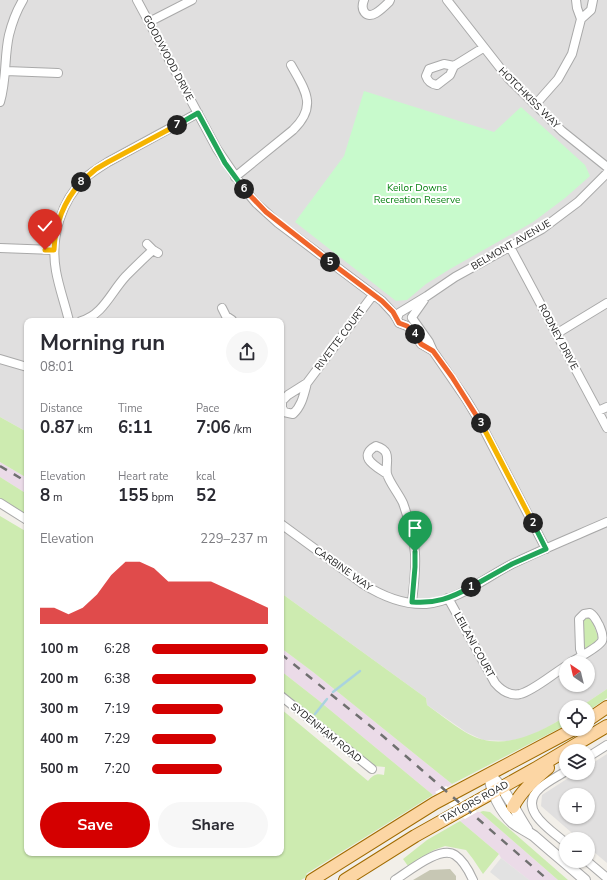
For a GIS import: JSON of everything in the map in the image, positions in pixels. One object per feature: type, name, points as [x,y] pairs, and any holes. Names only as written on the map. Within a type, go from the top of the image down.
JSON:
[{"type":"main road","points":[[595,715],[607,707]]},
{"type":"main road","name":"TAYLORS ROAD","points":[[577,744],[607,726]]},
{"type":"main road","name":"TAYLORS ROAD","points":[[312,880],[435,803],[561,736]]},
{"type":"main road","name":"TAYLORS ROAD","points":[[345,880],[415,836],[559,755]]},
{"type":"main road","points":[[513,807],[518,796],[559,758]]},
{"type":"street","points":[[0,102],[4,89],[9,34],[23,0]]},
{"type":"street","name":"GOODWOOD DRIVE","points":[[137,0],[217,148],[235,177],[252,199],[266,212],[373,295],[382,301],[403,310]]},
{"type":"street","points":[[149,22],[192,0]]},
{"type":"street","points":[[364,0],[362,9],[364,12],[375,14],[390,0]]},
{"type":"street","name":"HOTCHKISS WAY","points":[[447,0],[483,48],[508,78],[562,131],[607,168]]},
{"type":"street","points":[[535,105],[558,79],[572,54],[580,19],[576,8],[576,0]]},
{"type":"street","points":[[580,19],[591,10],[593,0]]},
{"type":"street","points":[[454,66],[483,48]]},
{"type":"street","points":[[235,177],[293,130],[301,123],[306,115],[308,104],[305,90],[291,65]]},
{"type":"street","points":[[6,71],[59,73]]},
{"type":"street","points":[[68,318],[56,270],[54,250],[60,216],[70,197],[86,178],[108,162],[198,113]]},
{"type":"street","name":"BELMONT AVENUE","points":[[403,310],[456,277],[542,229],[563,214],[607,173]]},
{"type":"street","name":"RODNEY DRIVE","points":[[510,247],[607,428]]},
{"type":"street","points":[[0,248],[54,250]]},
{"type":"street","points":[[90,318],[100,310],[125,277],[152,249]]},
{"type":"street","name":"RIVETTE COURT","points":[[307,383],[373,295]]},
{"type":"street","name":"BELMONT AVENUE","points":[[412,318],[427,296]]},
{"type":"street","name":"GOODWOOD DRIVE","points":[[382,301],[393,312],[397,319]]},
{"type":"street","points":[[556,334],[607,303]]},
{"type":"street","points":[[433,351],[421,344],[414,333],[399,323],[397,319],[399,313],[403,310],[409,312],[429,342],[433,351],[452,377],[481,424],[546,549]]},
{"type":"street","points":[[404,325],[409,324],[412,318]]},
{"type":"street","points":[[0,359],[24,366]]},
{"type":"street","points":[[598,411],[607,407]]},
{"type":"street","points":[[387,474],[401,498],[413,537],[415,567],[412,602]]},
{"type":"street","points":[[0,503],[24,518]]},
{"type":"street","name":"CARBINE WAY","points":[[284,526],[369,588],[393,599],[426,604],[448,598],[462,592],[512,564],[607,522]]},
{"type":"street","name":"LEILANI COURT","points":[[448,598],[495,683],[502,690],[511,694],[519,694],[559,670]]},
{"type":"street","points":[[590,613],[594,616],[602,631],[602,640],[599,644],[582,655],[580,649],[579,622],[581,616],[590,613]]},
{"type":"street","name":"SYDENHAM ROAD","points":[[284,698],[373,772]]},
{"type":"street","points":[[595,753],[607,745]]},
{"type":"street","points":[[490,774],[497,780],[497,790],[502,808],[513,823],[530,832],[585,880]]},
{"type":"street","points":[[559,776],[535,793],[531,805],[534,814],[559,837]]},
{"type":"street","points":[[497,790],[513,807],[530,832]]},
{"type":"street","points":[[395,880],[431,858],[448,853],[456,856],[462,861],[473,880]]},
{"type":"street","points":[[595,868],[607,878]]},
{"type":"shaded area","points":[[0,0],[607,0],[607,689],[590,700],[559,700],[559,720],[525,738],[508,741],[483,740],[466,732],[427,705],[426,698],[284,595],[284,318],[24,318],[24,430],[0,417]]},
{"type":"shaded area","points":[[0,462],[24,476],[24,492],[0,477]]},
{"type":"shaded area","points":[[284,650],[452,784],[433,795],[284,673]]},
{"type":"shaded area","points":[[607,754],[607,863],[595,853],[595,832],[571,832],[562,824],[595,824],[595,788],[559,788],[559,822],[541,806],[542,795],[565,780],[595,780],[595,762]]},
{"type":"shaded area","points":[[477,812],[480,812],[558,880],[529,880],[501,858],[499,854],[460,821]]},
{"type":"shaded area","points":[[501,858],[529,880],[500,880],[490,872]]},
{"type":"shaded area","points":[[450,869],[456,876],[456,880],[413,880],[430,870]]},
{"type":"green space","name":"Keilor Downs Recreation Reserve","points":[[364,91],[494,132],[521,107],[585,165],[590,176],[565,198],[533,222],[450,269],[426,284],[407,300],[396,301],[295,222],[344,156]]},
{"type":"green space","points":[[0,417],[24,430],[24,476],[0,462]]},
{"type":"green space","points":[[0,477],[24,492],[24,515],[0,500]]},
{"type":"green space","points":[[0,516],[24,530],[24,856],[284,856],[284,711],[368,781],[375,775],[384,775],[385,767],[374,766],[284,694],[284,673],[433,795],[306,874],[308,876],[301,880],[0,880]]},
{"type":"green space","points":[[284,595],[426,698],[427,705],[460,729],[478,738],[491,741],[517,739],[530,735],[559,720],[559,729],[452,784],[284,650]]},
{"type":"green space","points":[[587,617],[592,620],[598,637],[596,642],[586,648],[584,647],[583,622]]},
{"type":"green space","points":[[607,689],[607,698],[595,706],[595,700],[590,700]]},
{"type":"green space","points":[[480,812],[490,812],[568,880],[558,880]]},
{"type":"green space","points":[[460,821],[499,854],[483,874],[466,850],[445,846],[434,850],[408,866],[403,859],[427,840]]},
{"type":"pier","points":[[446,786],[477,812],[465,819],[435,792]]},
{"type":"waterway","points":[[333,692],[360,671]]},
{"type":"waterway","points":[[315,714],[327,699]]},
{"type":"railway","points":[[0,466],[24,480]]},
{"type":"railway","points":[[284,656],[384,737],[548,880]]},
{"type":"route","points":[[45,250],[54,250],[60,216],[77,186],[96,169],[198,113],[225,163],[256,203],[278,223],[382,301],[386,307],[393,312],[399,323],[407,326],[423,346],[433,351],[452,377],[481,424],[546,549],[512,564],[462,592],[436,602],[426,604],[412,602],[415,552]]}]
